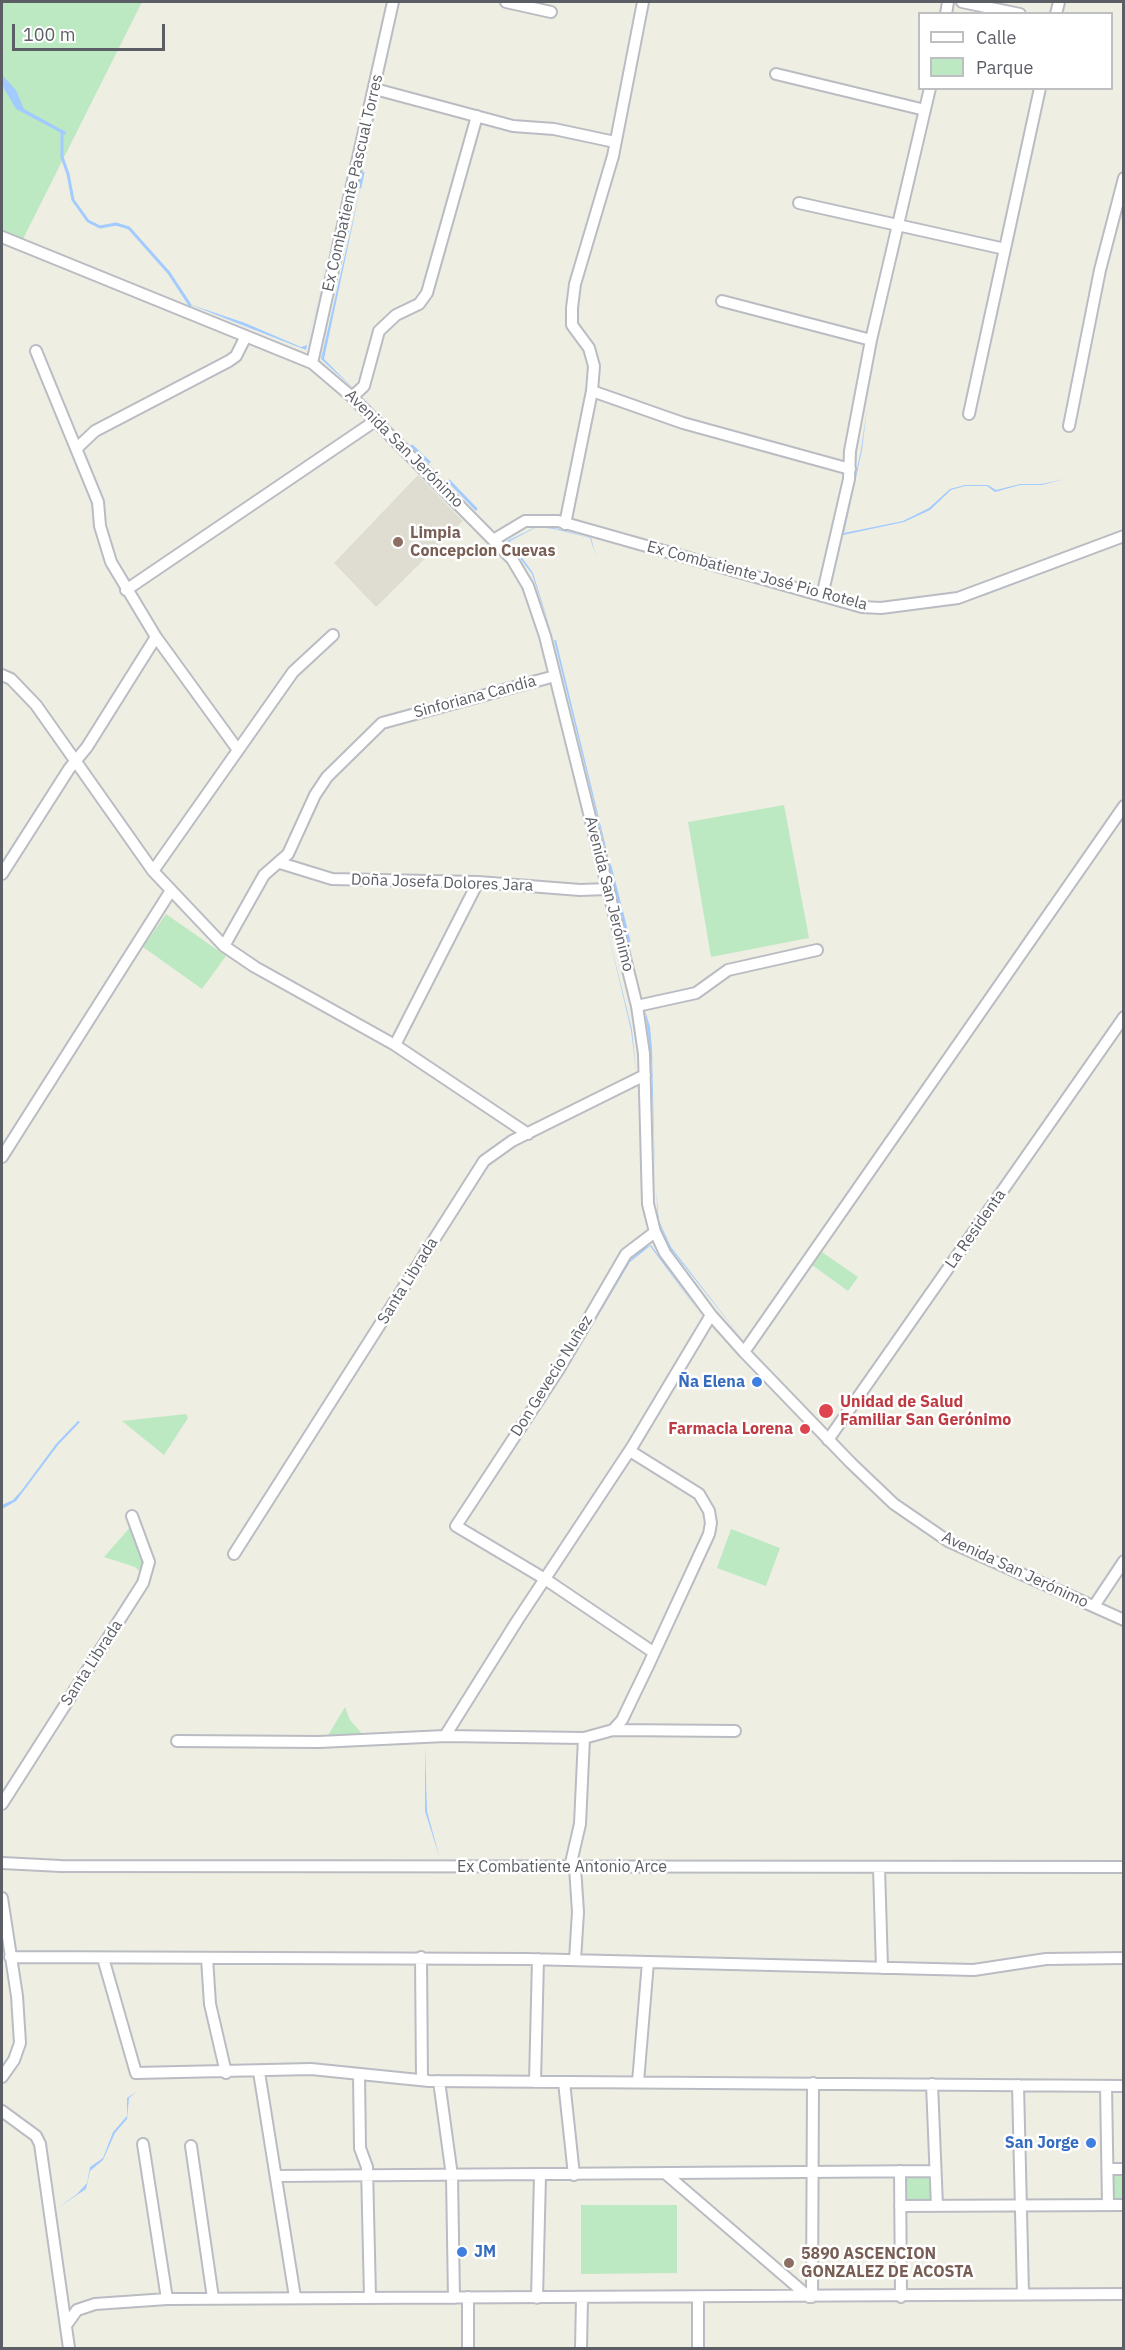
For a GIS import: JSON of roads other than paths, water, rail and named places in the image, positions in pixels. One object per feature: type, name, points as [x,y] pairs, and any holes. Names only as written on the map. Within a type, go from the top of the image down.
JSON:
[{"type":"street","name":"Ex Combatiente Pascual Torres","points":[[312,363],[393,2]]},
{"type":"street","points":[[506,2],[551,12]]},
{"type":"street","points":[[565,524],[592,391],[592,357],[572,325],[575,284],[615,142],[644,2]]},
{"type":"street","points":[[962,2],[1010,12]]},
{"type":"street","points":[[776,74],[926,110]]},
{"type":"street","points":[[375,89],[513,126],[554,129],[615,142]]},
{"type":"street","points":[[822,596],[850,469],[850,451],[871,340],[930,90]]},
{"type":"street","points":[[969,414],[1040,90]]},
{"type":"street","points":[[352,397],[364,386],[379,332],[396,315],[419,304],[427,293],[477,116]]},
{"type":"street","points":[[1069,426],[1100,270],[1124,178]]},
{"type":"street","points":[[799,203],[1005,249]]},
{"type":"street","name":"Avenida San Jerónimo","points":[[2,237],[245,338],[312,363],[352,397],[495,539],[519,569],[528,586],[545,636],[637,1006],[645,1075],[648,1204],[655,1232],[665,1253],[711,1315],[744,1352],[828,1440],[894,1504],[938,1535],[1015,1573],[1124,1620]]},
{"type":"street","points":[[722,300],[871,340]]},
{"type":"street","points":[[77,448],[95,432],[229,361],[236,356],[245,338]]},
{"type":"street","points":[[36,351],[98,502],[100,526],[111,562],[156,637],[237,750]]},
{"type":"street","points":[[592,391],[683,423],[850,469]]},
{"type":"street","points":[[126,590],[375,421]]},
{"type":"street","name":"Ex Combatiente José Pio Rotela","points":[[495,539],[525,521],[548,520],[862,607],[881,608],[942,602],[1001,583],[1124,536]]},
{"type":"street","points":[[153,871],[293,672],[333,635]]},
{"type":"street","points":[[2,874],[156,637]]},
{"type":"street","points":[[2,675],[11,679],[36,705],[170,892],[224,946],[255,967],[395,1045],[528,1134]]},
{"type":"street","name":"Sinforiana Candía","points":[[224,946],[264,875],[288,854],[315,795],[327,777],[382,723],[555,676]]},
{"type":"street","points":[[744,1352],[1124,806]]},
{"type":"street","name":"Doña Josefa Dolores Jara","points":[[280,863],[332,879],[478,882],[580,890],[608,889]]},
{"type":"street","points":[[395,1045],[478,882]]},
{"type":"street","points":[[2,1157],[170,892]]},
{"type":"street","points":[[637,1006],[696,993],[728,970],[818,950]]},
{"type":"street","name":"La Residenta","points":[[828,1440],[1124,1017]]},
{"type":"street","name":"Santa Librada","points":[[234,1554],[484,1161],[494,1152],[645,1075]]},
{"type":"street","name":"Don Gevecio Nuñez","points":[[545,1579],[456,1526],[559,1369],[626,1254],[655,1232]]},
{"type":"street","points":[[445,1736],[630,1451],[711,1315]]},
{"type":"street","points":[[613,1730],[622,1720],[709,1534],[710,1511],[699,1494],[630,1451]]},
{"type":"street","name":"Santa Librada","points":[[2,1803],[143,1583],[149,1562],[132,1516]]},
{"type":"street","points":[[1094,1606],[1124,1561]]},
{"type":"street","points":[[545,1579],[653,1652]]},
{"type":"street","points":[[177,1741],[320,1742],[445,1736],[584,1738],[613,1730],[735,1731]]},
{"type":"street","points":[[575,1960],[578,1912],[573,1867],[580,1824],[584,1738]]},
{"type":"street","name":"Ex Combatiente Antonio Arce","points":[[2,1863],[61,1866],[1124,1867]]},
{"type":"street","points":[[879,1867],[882,1968]]},
{"type":"street","points":[[2,1898],[17,1996],[20,2043],[14,2060],[2,2077]]},
{"type":"street","points":[[10,1957],[538,1959],[974,1970],[1046,1959],[1124,1958]]},
{"type":"street","points":[[103,1958],[136,2073],[226,2073],[311,2069],[438,2081],[1124,2086]]},
{"type":"street","points":[[207,1958],[210,2004],[226,2073]]},
{"type":"street","points":[[421,1958],[422,2080]]},
{"type":"street","points":[[535,2082],[538,1959]]},
{"type":"street","points":[[638,2082],[648,1962]]},
{"type":"street","points":[[260,2072],[296,2297]]},
{"type":"street","points":[[359,2074],[360,2148],[367,2176],[370,2297]]},
{"type":"street","points":[[438,2081],[452,2176],[454,2298]]},
{"type":"street","points":[[564,2082],[574,2175]]},
{"type":"street","points":[[810,2297],[813,2083]]},
{"type":"street","points":[[932,2084],[937,2205]]},
{"type":"street","points":[[1018,2085],[1023,2294]]},
{"type":"street","points":[[1106,2086],[1108,2205]]},
{"type":"street","points":[[2,2111],[36,2136],[40,2144],[69,2349]]},
{"type":"street","points":[[143,2144],[167,2299]]},
{"type":"street","points":[[190,2146],[213,2298]]},
{"type":"street","points":[[1108,2169],[1124,2169]]},
{"type":"street","points":[[900,2171],[901,2297]]},
{"type":"street","points":[[276,2176],[540,2176],[935,2171]]},
{"type":"street","points":[[666,2174],[810,2297]]},
{"type":"street","points":[[537,2298],[540,2176]]},
{"type":"street","points":[[900,2206],[1124,2205]]},
{"type":"street","points":[[67,2324],[77,2310],[94,2304],[167,2299],[901,2297],[1124,2294]]},
{"type":"street","points":[[468,2297],[468,2349]]},
{"type":"street","points":[[581,2349],[582,2298]]},
{"type":"street","points":[[698,2298],[698,2349]]},
{"type":"water","points":[[2,75],[16,90],[24,109],[66,132],[65,135],[16,109],[2,85]]},
{"type":"water","points":[[361,185],[324,359],[356,391],[321,359]]},
{"type":"water","points":[[342,190],[306,350],[186,303],[245,323],[301,347],[307,345]]},
{"type":"water","points":[[867,408],[862,450],[844,533],[903,521],[929,508],[950,489],[965,485],[988,485],[996,490],[1020,484],[1042,484],[1065,479],[1042,485],[1020,485],[995,492],[987,486],[965,486],[951,490],[930,510],[904,522],[843,535],[830,592],[861,450]]},
{"type":"water","points":[[575,520],[818,588],[575,521]]},
{"type":"water","points":[[537,527],[510,541],[533,573],[551,631],[532,574],[507,541]]},
{"type":"water","points":[[538,527],[554,528],[591,538],[596,556],[590,538]]},
{"type":"water","points":[[1123,543],[986,595],[949,607],[1074,560]]},
{"type":"water","points":[[554,640],[556,640],[611,868],[610,868]]},
{"type":"water","points":[[606,924],[632,1030],[636,1071],[631,1030]]},
{"type":"water","points":[[645,1010],[650,1027],[652,1049],[655,1182],[651,1057]]},
{"type":"water","points":[[656,1190],[659,1221],[671,1247],[743,1340],[670,1248],[658,1221]]},
{"type":"water","points":[[651,1245],[702,1316],[650,1246],[630,1262],[565,1372],[629,1261]]},
{"type":"water","points":[[78,1421],[80,1422],[58,1445],[16,1501],[2,1509],[2,1505],[13,1500],[22,1490],[56,1444]]},
{"type":"water","points":[[425,1746],[427,1811],[440,1859],[425,1811]]},
{"type":"water","points":[[136,2092],[129,2098],[127,2119],[115,2133],[103,2160],[90,2171],[86,2189],[56,2209],[77,2194],[87,2183],[90,2167],[103,2158],[113,2132],[127,2116],[127,2098]]},
{"type":"waterway","points":[[62,133],[62,157],[73,200],[88,221],[100,227],[116,224],[129,228],[169,273],[190,305]]},
{"type":"waterway","points":[[360,187],[363,173]]},
{"type":"waterway","points":[[412,446],[429,462]]},
{"type":"waterway","points":[[449,481],[476,509]]},
{"type":"waterway","points":[[610,866],[629,941]]},
{"type":"place","name":"Limpia Concepcion Cuevas","points":[[398,542]]},
{"type":"place","name":"Ña Elena","points":[[757,1382]]},
{"type":"place","name":"Unidad de Salud Familiar San Gerónimo","points":[[826,1411]]},
{"type":"place","name":"Farmacia Lorena","points":[[805,1429]]},
{"type":"place","name":"San Jorge","points":[[1091,2143]]},
{"type":"place","name":"JM","points":[[462,2252]]},
{"type":"place","name":"5890 ASCENCION GONZALEZ DE ACOSTA","points":[[789,2263]]}]
